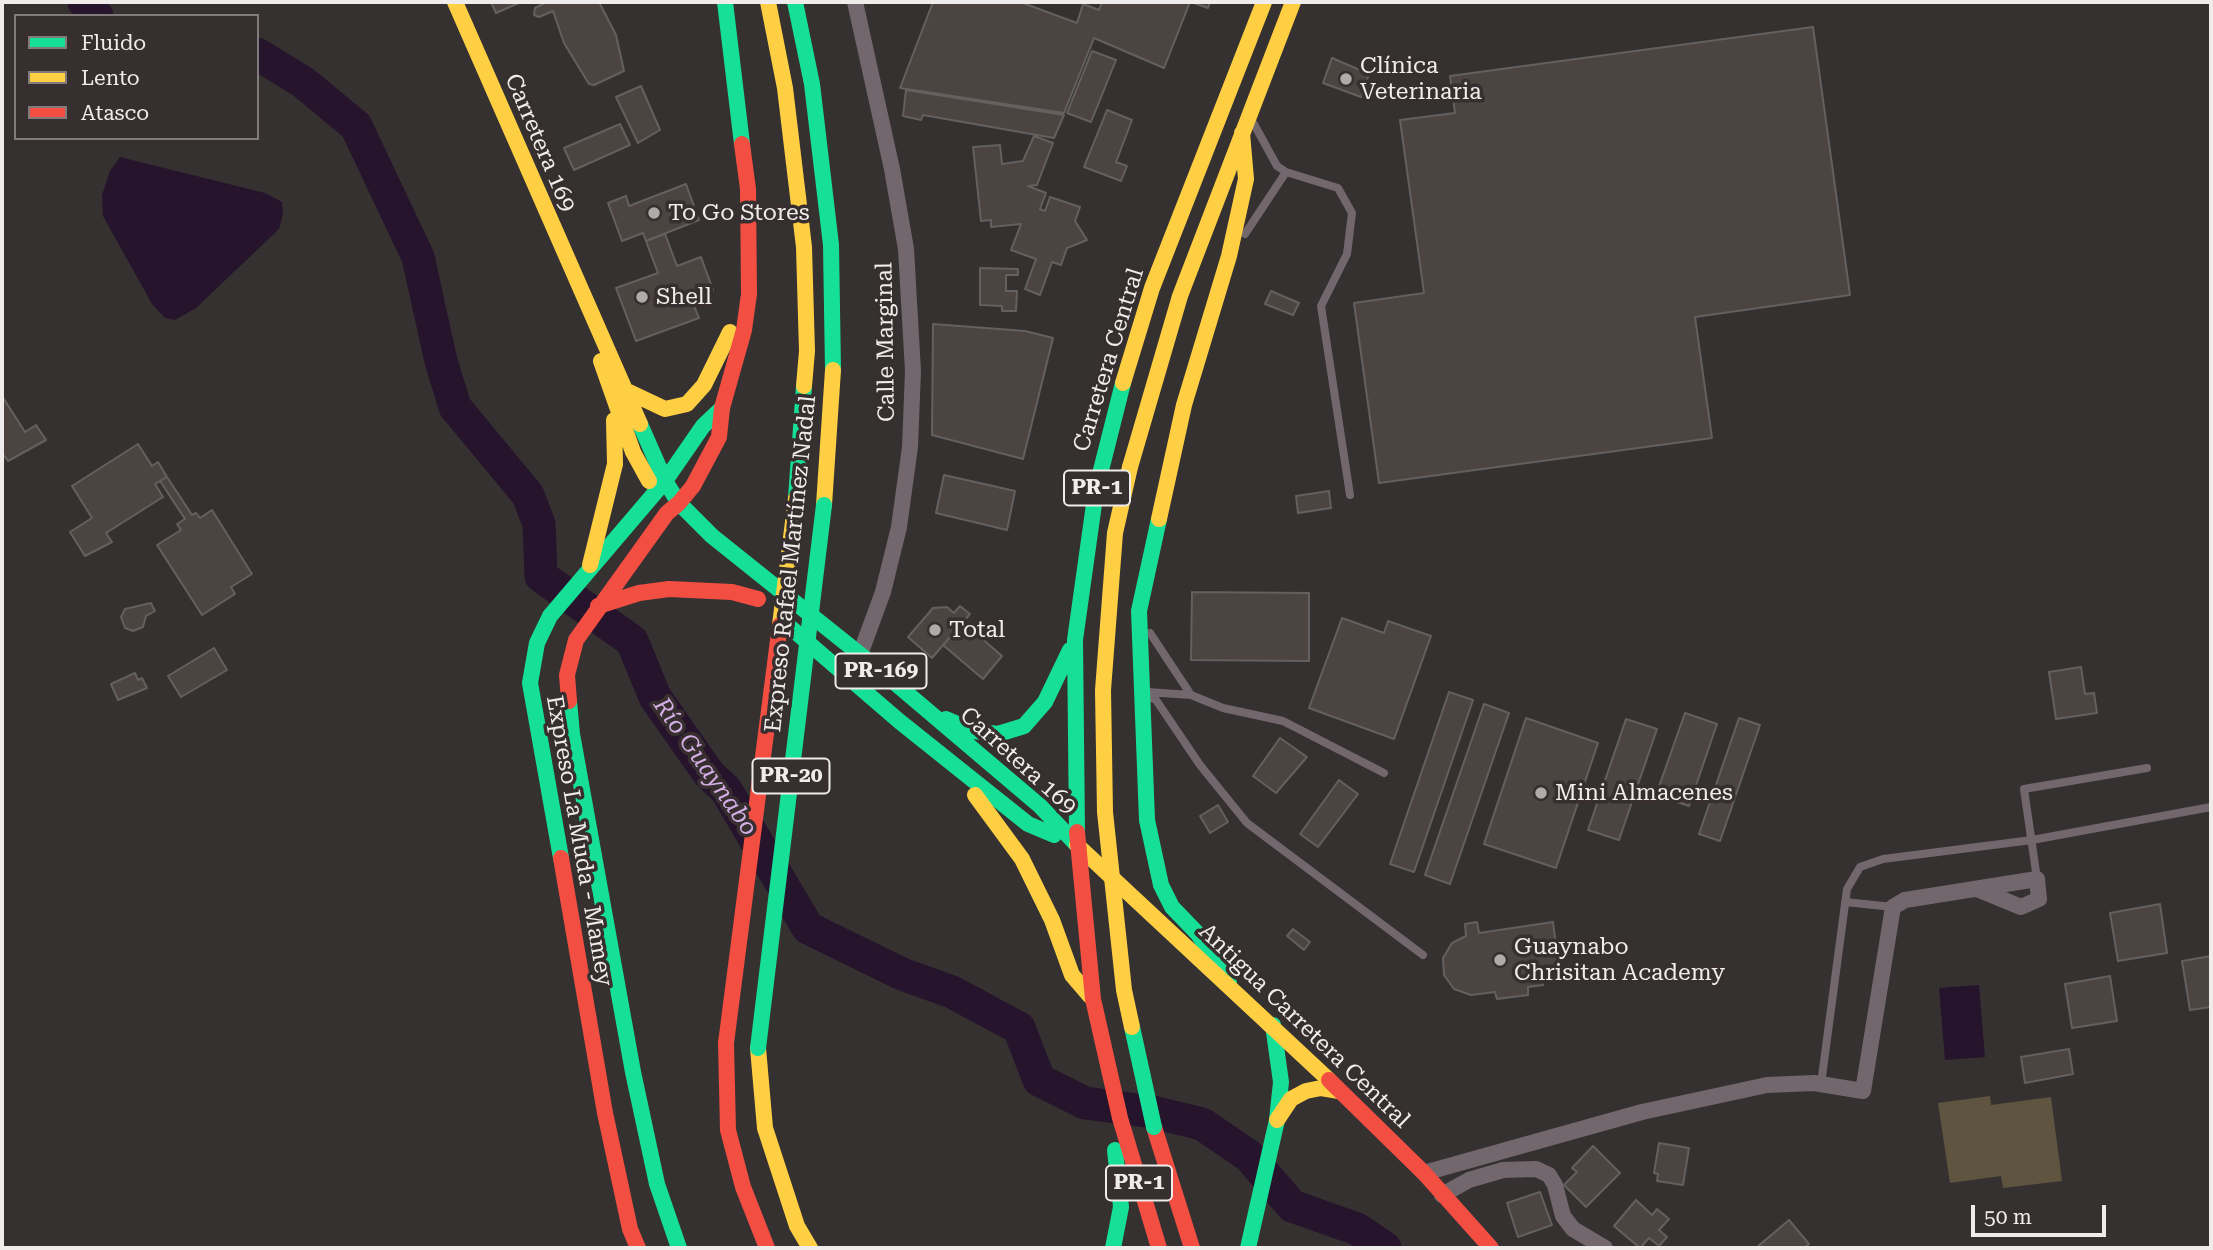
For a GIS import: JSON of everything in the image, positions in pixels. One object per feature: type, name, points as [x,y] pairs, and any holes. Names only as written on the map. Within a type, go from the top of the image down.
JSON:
[{"type":"main road","name":"Carretera 169","points":[[455,2],[584,302],[629,392],[661,487],[675,514],[712,536],[861,655],[1040,806],[1077,845]]},
{"type":"main road","name":"Expreso La Muda - Mamey","points":[[679,1248],[657,1184],[633,1072],[572,734],[569,659],[576,640],[598,606],[647,540],[675,514],[719,437],[722,408],[744,330],[749,295],[748,189],[725,2]]},
{"type":"main road","name":"Expreso Rafael Martínez Nadal","points":[[767,1248],[743,1187],[728,1130],[726,1043],[796,498],[807,351],[804,247],[785,88],[768,2]]},
{"type":"main road","name":"Expreso Rafael Martínez Nadal","points":[[795,2],[812,84],[831,246],[834,346],[824,505],[758,1048],[765,1128],[797,1226],[810,1248]]},
{"type":"main road","name":"Carretera Central","points":[[1093,999],[1077,845],[1075,640],[1096,490],[1130,356],[1157,275],[1264,2]]},
{"type":"main road","name":"PR-1","points":[[1192,1248],[1154,1127],[1124,990],[1105,812],[1103,690],[1108,600],[1115,533],[1130,467],[1180,296],[1293,2]]},
{"type":"main road","points":[[1229,983],[1198,934],[1172,907],[1161,885],[1146,803],[1139,611],[1184,405],[1229,256],[1246,178],[1242,132]]},
{"type":"main road","points":[[629,392],[647,404],[665,409],[687,404],[704,385],[749,295]]},
{"type":"main road","name":"Carretera 169","points":[[584,302],[613,400],[633,452],[661,487]]},
{"type":"main road","points":[[588,570],[615,464],[613,400]]},
{"type":"main road","name":"Expreso La Muda - Mamey","points":[[638,1248],[625,1210],[605,1113],[530,683],[537,643],[551,616],[661,487],[703,426],[722,408]]},
{"type":"main road","name":"Carretera 169","points":[[598,606],[639,593],[732,585],[758,599],[848,677],[1028,824],[1077,845]]},
{"type":"main road","points":[[929,712],[974,731],[998,734],[1024,726],[1045,702],[1075,640]]},
{"type":"main road","points":[[958,768],[1022,859],[1052,920],[1072,975],[1093,999]]},
{"type":"main road","points":[[1077,845],[1115,834],[1128,824],[1146,803]]},
{"type":"main road","name":"Antigua Carretera Central","points":[[1077,845],[1229,983],[1424,1173],[1491,1248]]},
{"type":"main road","name":"PR-1","points":[[1093,999],[1120,1118],[1159,1248]]},
{"type":"main road","points":[[1248,1248],[1277,1120],[1281,1082],[1273,1026]]},
{"type":"main road","points":[[1277,1120],[1291,1099],[1306,1091],[1321,1088],[1339,1091]]},
{"type":"main road","points":[[1113,1248],[1121,1207],[1114,1153],[1120,1118]]},
{"type":"street","name":"Calle Marginal","points":[[848,677],[861,655],[883,592],[899,527],[910,447],[913,371],[906,249],[892,169],[855,2]]},
{"type":"street","points":[[1424,1173],[1642,1112],[1767,1085],[1821,1084],[1863,1091],[1892,907],[1905,900],[2038,879],[2039,899],[2021,907],[1977,889]]},
{"type":"street","points":[[1442,1195],[1469,1181],[1503,1170],[1536,1169],[1549,1175],[1555,1185],[1563,1216],[1573,1228],[1605,1248]]},
{"type":"lane","points":[[1249,116],[1278,166],[1286,172],[1338,187],[1352,214],[1347,254],[1321,306],[1350,495]]},
{"type":"lane","points":[[1229,256],[1265,207],[1286,172]]},
{"type":"lane","points":[[1139,611],[1164,657],[1191,695]]},
{"type":"lane","points":[[1140,691],[1191,695],[1223,709],[1283,721],[1384,773]]},
{"type":"lane","points":[[1140,691],[1156,700],[1200,765],[1247,823],[1423,955]]},
{"type":"lane","points":[[2038,879],[2024,789],[2147,768]]},
{"type":"lane","points":[[1821,1084],[1847,889],[1860,867],[1883,859],[2032,840],[2211,807]]},
{"type":"lane","points":[[1845,902],[1892,907]]},
{"type":"shaded area","points":[[120,157],[265,193],[282,202],[283,214],[279,229],[196,308],[175,320],[165,318],[152,304],[103,216],[102,195],[110,171]]},
{"type":"shaded area","points":[[1979,985],[1985,1057],[1945,1060],[1939,988]]},
{"type":"shaded area","points":[[1990,1096],[1991,1105],[2051,1097],[2062,1181],[2003,1188],[2001,1176],[1950,1183],[1938,1103]]},
{"type":"building","points":[[491,2],[521,2],[496,13]]},
{"type":"building","points":[[547,2],[599,2],[616,35],[624,71],[594,85],[589,84],[564,43],[553,11],[539,17],[534,15],[535,8]]},
{"type":"building","points":[[933,2],[1020,2],[1077,23],[1083,4],[1099,10],[1102,2],[1190,2],[1164,68],[1094,38],[1064,113],[900,88]]},
{"type":"building","points":[[1191,2],[1210,2],[1208,8]]},
{"type":"building","points":[[1813,27],[1850,295],[1695,317],[1712,438],[1379,483],[1354,303],[1424,293],[1400,120],[1455,113],[1450,76]]},
{"type":"building","points":[[1092,51],[1116,60],[1091,122],[1067,113]]},
{"type":"building","name":"Clínica Veterinaria","points":[[1332,58],[1369,74],[1361,97],[1323,83]]},
{"type":"building","points":[[641,86],[660,130],[638,143],[616,97]]},
{"type":"building","points":[[906,90],[1064,115],[1054,138],[923,115],[921,120],[903,116]]},
{"type":"building","points":[[1107,110],[1132,120],[1116,162],[1127,166],[1121,181],[1084,167]]},
{"type":"building","points":[[620,124],[630,145],[574,170],[564,148]]},
{"type":"building","points":[[1034,136],[1053,143],[1037,185],[1028,186],[1046,193],[1040,209],[1045,211],[1050,197],[1080,207],[1075,221],[1087,240],[1067,248],[1061,265],[1052,262],[1040,295],[1025,289],[1036,259],[1011,250],[1021,224],[991,227],[991,220],[981,221],[973,147],[1000,145],[1002,164],[1023,161]]},
{"type":"building","name":"To Go Stores","points":[[686,184],[699,220],[646,241],[643,233],[622,241],[608,203],[626,196],[629,206]]},
{"type":"building","points":[[665,234],[677,266],[701,257],[713,290],[691,298],[699,318],[636,341],[616,288],[658,273],[646,241]]},
{"type":"building","points":[[980,268],[1018,269],[1018,275],[1006,275],[1006,291],[1017,291],[1016,311],[1002,311],[1002,306],[980,305]]},
{"type":"building","points":[[1271,291],[1299,303],[1293,315],[1265,304]]},
{"type":"building","points":[[933,324],[1025,331],[1053,338],[1023,459],[932,435]]},
{"type":"building","points":[[2,396],[25,432],[36,425],[46,440],[8,461],[2,453]]},
{"type":"building","points":[[138,444],[152,466],[158,462],[167,477],[155,484],[163,497],[106,533],[112,542],[85,556],[70,532],[92,518],[72,486]]},
{"type":"building","points":[[944,475],[1015,491],[1007,530],[936,513]]},
{"type":"building","points":[[167,477],[192,515],[196,513],[200,518],[212,510],[252,574],[231,587],[235,594],[202,615],[157,545],[181,530],[177,524],[185,519],[160,481]]},
{"type":"building","points":[[1329,491],[1331,508],[1298,513],[1296,496]]},
{"type":"building","points":[[1192,592],[1309,593],[1309,661],[1191,660]]},
{"type":"building","points":[[151,603],[155,611],[146,616],[143,627],[133,631],[125,628],[121,617],[125,609]]},
{"type":"building","name":"Total","points":[[960,606],[970,614],[932,658],[908,637],[933,608],[947,607],[954,613]]},
{"type":"building","points":[[1342,618],[1384,633],[1388,621],[1431,636],[1394,739],[1309,708]]},
{"type":"building","points":[[963,622],[1002,656],[983,679],[943,645]]},
{"type":"building","points":[[214,648],[227,670],[181,697],[168,676]]},
{"type":"building","points":[[2081,667],[2085,694],[2094,693],[2097,713],[2056,719],[2049,672]]},
{"type":"building","points":[[135,673],[138,680],[142,678],[147,688],[118,700],[111,684]]},
{"type":"building","points":[[1449,692],[1473,700],[1414,872],[1390,864]]},
{"type":"building","name":"Mini Almacenes","points":[[1484,704],[1509,713],[1450,884],[1425,875]]},
{"type":"building","name":"Mini Almacenes","points":[[1685,713],[1717,724],[1689,806],[1656,795]]},
{"type":"building","name":"Mini Almacenes","points":[[1526,718],[1598,743],[1556,868],[1484,844]]},
{"type":"building","name":"Mini Almacenes","points":[[1739,718],[1760,725],[1720,841],[1699,834]]},
{"type":"building","name":"Mini Almacenes","points":[[1626,719],[1657,729],[1619,840],[1588,830]]},
{"type":"building","points":[[1280,738],[1307,757],[1276,793],[1253,776]]},
{"type":"building","points":[[1339,780],[1358,794],[1318,847],[1300,834]]},
{"type":"building","points":[[1218,805],[1228,822],[1210,833],[1200,816]]},
{"type":"building","points":[[2160,904],[2167,953],[2118,961],[2110,913]]},
{"type":"building","name":"Guaynabo Chrisitan Academy","points":[[1477,922],[1479,933],[1553,922],[1559,970],[1542,972],[1543,985],[1528,987],[1528,995],[1497,999],[1495,992],[1471,995],[1454,989],[1444,975],[1443,958],[1452,943],[1466,936],[1465,924]]},
{"type":"building","points":[[1293,929],[1310,942],[1304,950],[1287,936]]},
{"type":"building","points":[[2211,956],[2211,1007],[2190,1010],[2182,961]]},
{"type":"building","points":[[2110,976],[2117,1021],[2072,1028],[2065,984]]},
{"type":"building","points":[[2069,1049],[2073,1074],[2025,1083],[2021,1057]]},
{"type":"building","points":[[1659,1143],[1689,1148],[1683,1185],[1657,1181],[1658,1174],[1654,1173]]},
{"type":"building","points":[[1593,1146],[1620,1173],[1586,1207],[1564,1185],[1577,1172],[1572,1168]]},
{"type":"building","points":[[1540,1192],[1552,1225],[1518,1237],[1507,1203]]},
{"type":"building","points":[[1636,1200],[1652,1215],[1657,1209],[1669,1219],[1659,1230],[1667,1237],[1659,1246],[1649,1238],[1640,1248],[1614,1226]]},
{"type":"building","points":[[1789,1220],[1809,1244],[1804,1248],[1756,1248]]},
{"type":"waterway","name":"Río Guaynabo","points":[[84,2],[95,14]]},
{"type":"waterway","name":"Río Guaynabo","points":[[259,55],[303,82],[356,126],[418,257],[441,361],[455,407],[528,495],[539,524],[541,576],[632,641],[655,697],[709,774],[726,790],[808,928],[902,974],[952,992],[1019,1028],[1039,1080],[1085,1103],[1153,1112],[1202,1124],[1249,1156],[1292,1206],[1357,1229],[1385,1248]]},
{"type":"traffic: fast","points":[[725,2],[742,144]]},
{"type":"traffic: fast","points":[[795,2],[812,84],[831,245],[833,370]]},
{"type":"traffic: fast","points":[[1077,832],[1075,640],[1096,490],[1123,383]]},
{"type":"traffic: fast","points":[[796,498],[804,386]]},
{"type":"traffic: fast","points":[[722,408],[703,426],[665,481],[679,503],[712,536],[882,672],[1040,806],[1077,845]]},
{"type":"traffic: fast","points":[[561,858],[530,683],[537,643],[550,616],[665,481],[640,424]]},
{"type":"traffic: fast","points":[[758,1048],[824,505]]},
{"type":"traffic: fast","points":[[1159,519],[1139,611],[1147,820],[1161,885],[1172,907],[1198,934],[1229,983]]},
{"type":"traffic: fast","points":[[791,628],[899,721],[1028,824],[1054,835]]},
{"type":"traffic: fast","points":[[946,719],[974,731],[998,734],[1024,726],[1045,702],[1070,650]]},
{"type":"traffic: fast","points":[[569,701],[572,734],[633,1072],[657,1184],[679,1248]]},
{"type":"traffic: fast","points":[[1248,1248],[1277,1120],[1281,1082],[1273,1025]]},
{"type":"traffic: fast","points":[[1132,1027],[1154,1127]]},
{"type":"traffic: fast","points":[[1113,1248],[1121,1207],[1115,1150]]},
{"type":"traffic: slow","points":[[455,2],[640,424]]},
{"type":"traffic: slow","points":[[768,2],[785,88],[804,247],[807,351],[804,386]]},
{"type":"traffic: slow","points":[[1123,383],[1152,288],[1264,2]]},
{"type":"traffic: slow","points":[[1130,467],[1180,296],[1293,2]]},
{"type":"traffic: slow","points":[[1159,519],[1184,405],[1229,256],[1246,179],[1242,133]]},
{"type":"traffic: slow","points":[[629,392],[665,409],[687,404],[704,385],[730,332]]},
{"type":"traffic: slow","points":[[601,361],[633,452],[649,481]]},
{"type":"traffic: slow","points":[[824,505],[833,370]]},
{"type":"traffic: slow","points":[[590,565],[615,464],[614,420]]},
{"type":"traffic: slow","points":[[1130,467],[1115,533],[1103,690],[1105,812],[1124,990],[1132,1027]]},
{"type":"traffic: slow","points":[[780,625],[796,498]]},
{"type":"traffic: slow","points":[[975,795],[1022,859],[1052,920],[1072,975],[1090,996]]},
{"type":"traffic: slow","points":[[1077,845],[1329,1080]]},
{"type":"traffic: slow","points":[[758,1048],[765,1128],[797,1226],[810,1248]]},
{"type":"traffic: slow","points":[[1277,1120],[1291,1099],[1306,1091],[1321,1088],[1339,1091]]},
{"type":"traffic: jam","points":[[679,503],[693,486],[719,437],[722,408],[744,330],[749,294],[748,189],[742,144]]},
{"type":"traffic: jam","points":[[569,701],[567,675],[576,640],[667,513],[679,503]]},
{"type":"traffic: jam","points":[[598,606],[639,593],[669,589],[732,592],[758,599]]},
{"type":"traffic: jam","points":[[726,1043],[780,625]]},
{"type":"traffic: jam","points":[[1077,832],[1093,999],[1120,1118],[1159,1248]]},
{"type":"traffic: jam","points":[[561,858],[605,1113],[630,1229],[638,1248]]},
{"type":"traffic: jam","points":[[726,1043],[728,1130],[743,1187],[767,1248]]},
{"type":"traffic: jam","points":[[1329,1080],[1424,1173],[1491,1248]]},
{"type":"traffic: jam","points":[[1154,1127],[1192,1248]]},
{"type":"place","name":"Clínica Veterinaria","points":[[1346,79]]},
{"type":"place","name":"To Go Stores","points":[[654,213]]},
{"type":"place","name":"Shell","points":[[642,297]]},
{"type":"place","name":"Total","points":[[935,630]]},
{"type":"place","name":"Mini Almacenes","points":[[1541,793]]},
{"type":"place","name":"Guaynabo Chrisitan Academy","points":[[1500,960]]}]
